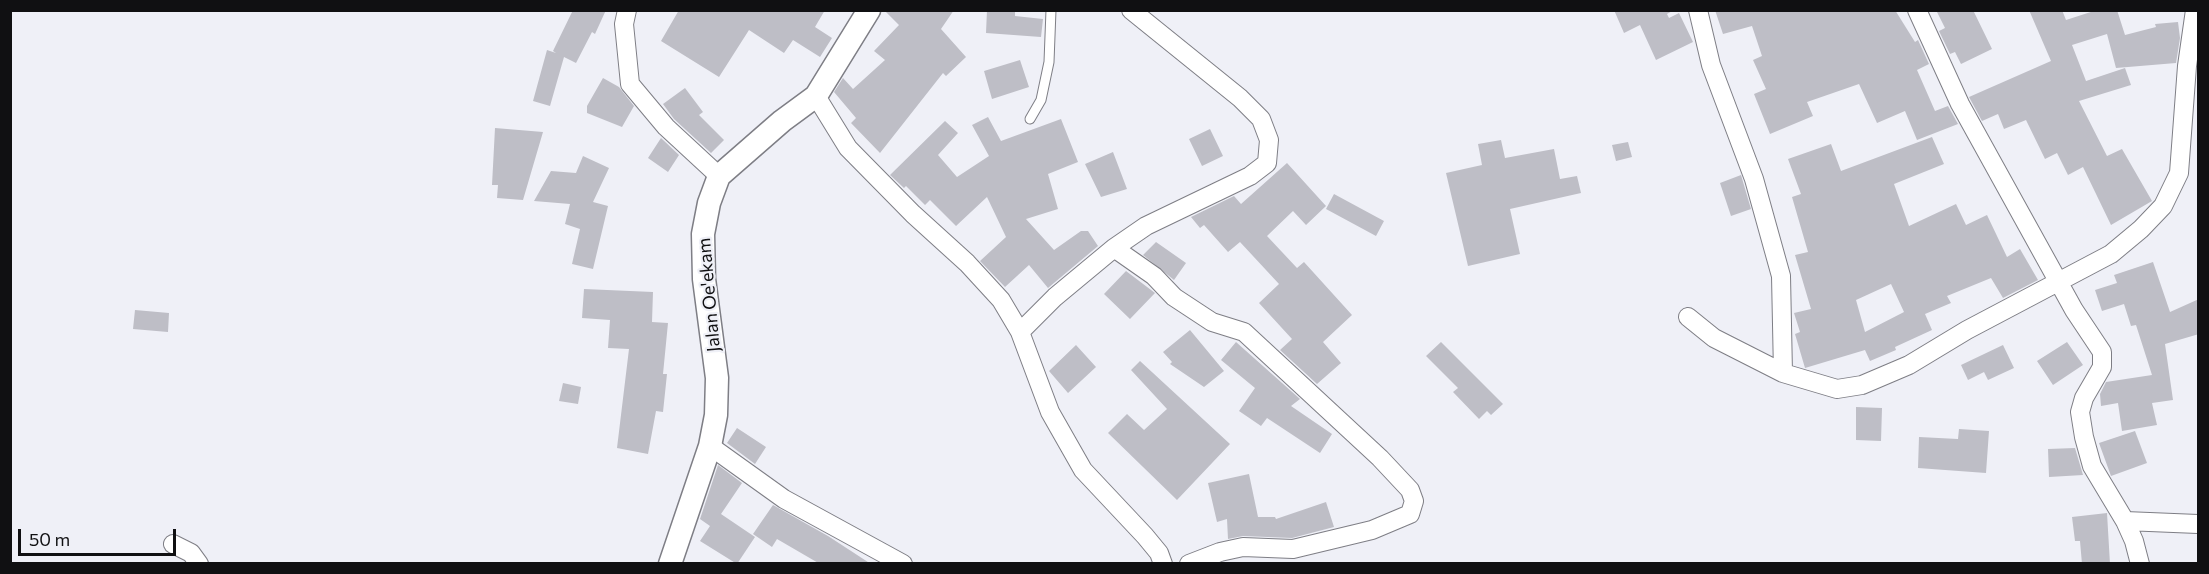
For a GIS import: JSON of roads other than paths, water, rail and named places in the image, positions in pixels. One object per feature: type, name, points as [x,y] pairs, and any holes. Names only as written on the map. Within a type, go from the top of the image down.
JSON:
[{"type":"street","points":[[627,10],[624,24],[630,84],[666,127],[719,176],[782,121],[816,96],[869,10]]},
{"type":"street","points":[[1020,332],[1055,297],[1114,248],[1146,225],[1250,176],[1266,163],[1270,151],[1269,140],[1261,119],[1240,98],[1131,10]]},
{"type":"street","points":[[1698,10],[1712,65],[1754,179],[1780,276],[1783,373]]},
{"type":"street","points":[[1917,10],[1960,104],[2058,282],[2102,352],[2102,367],[2080,412],[2092,466],[2125,521],[2134,540],[2140,564]]},
{"type":"street","points":[[1688,317],[1714,338],[1783,373],[1837,390],[1862,385],[1909,364],[1967,330],[2111,254],[2141,229],[2171,192],[2179,173],[2187,66],[2195,10]]},
{"type":"street","points":[[816,96],[848,148],[913,214],[967,263],[1001,300],[1020,332],[1050,412],[1083,470],[1145,536],[1159,553],[1163,564]]},
{"type":"street","name":"Jalan Oe'ekam","points":[[670,564],[710,446],[716,415],[717,378],[704,279],[703,234],[719,176]]},
{"type":"street","points":[[1114,248],[1154,276],[1174,297],[1212,322],[1244,332],[1380,459],[1410,490],[1414,501],[1410,514],[1372,530],[1293,549],[1243,547],[1220,552],[1189,564]]},
{"type":"street","points":[[710,446],[784,499],[903,564]]},
{"type":"street","points":[[2125,521],[2199,524]]},
{"type":"street","points":[[173,544],[191,554],[198,564]]},
{"type":"lane","points":[[1030,119],[1041,100],[1049,62],[1052,10]]}]
